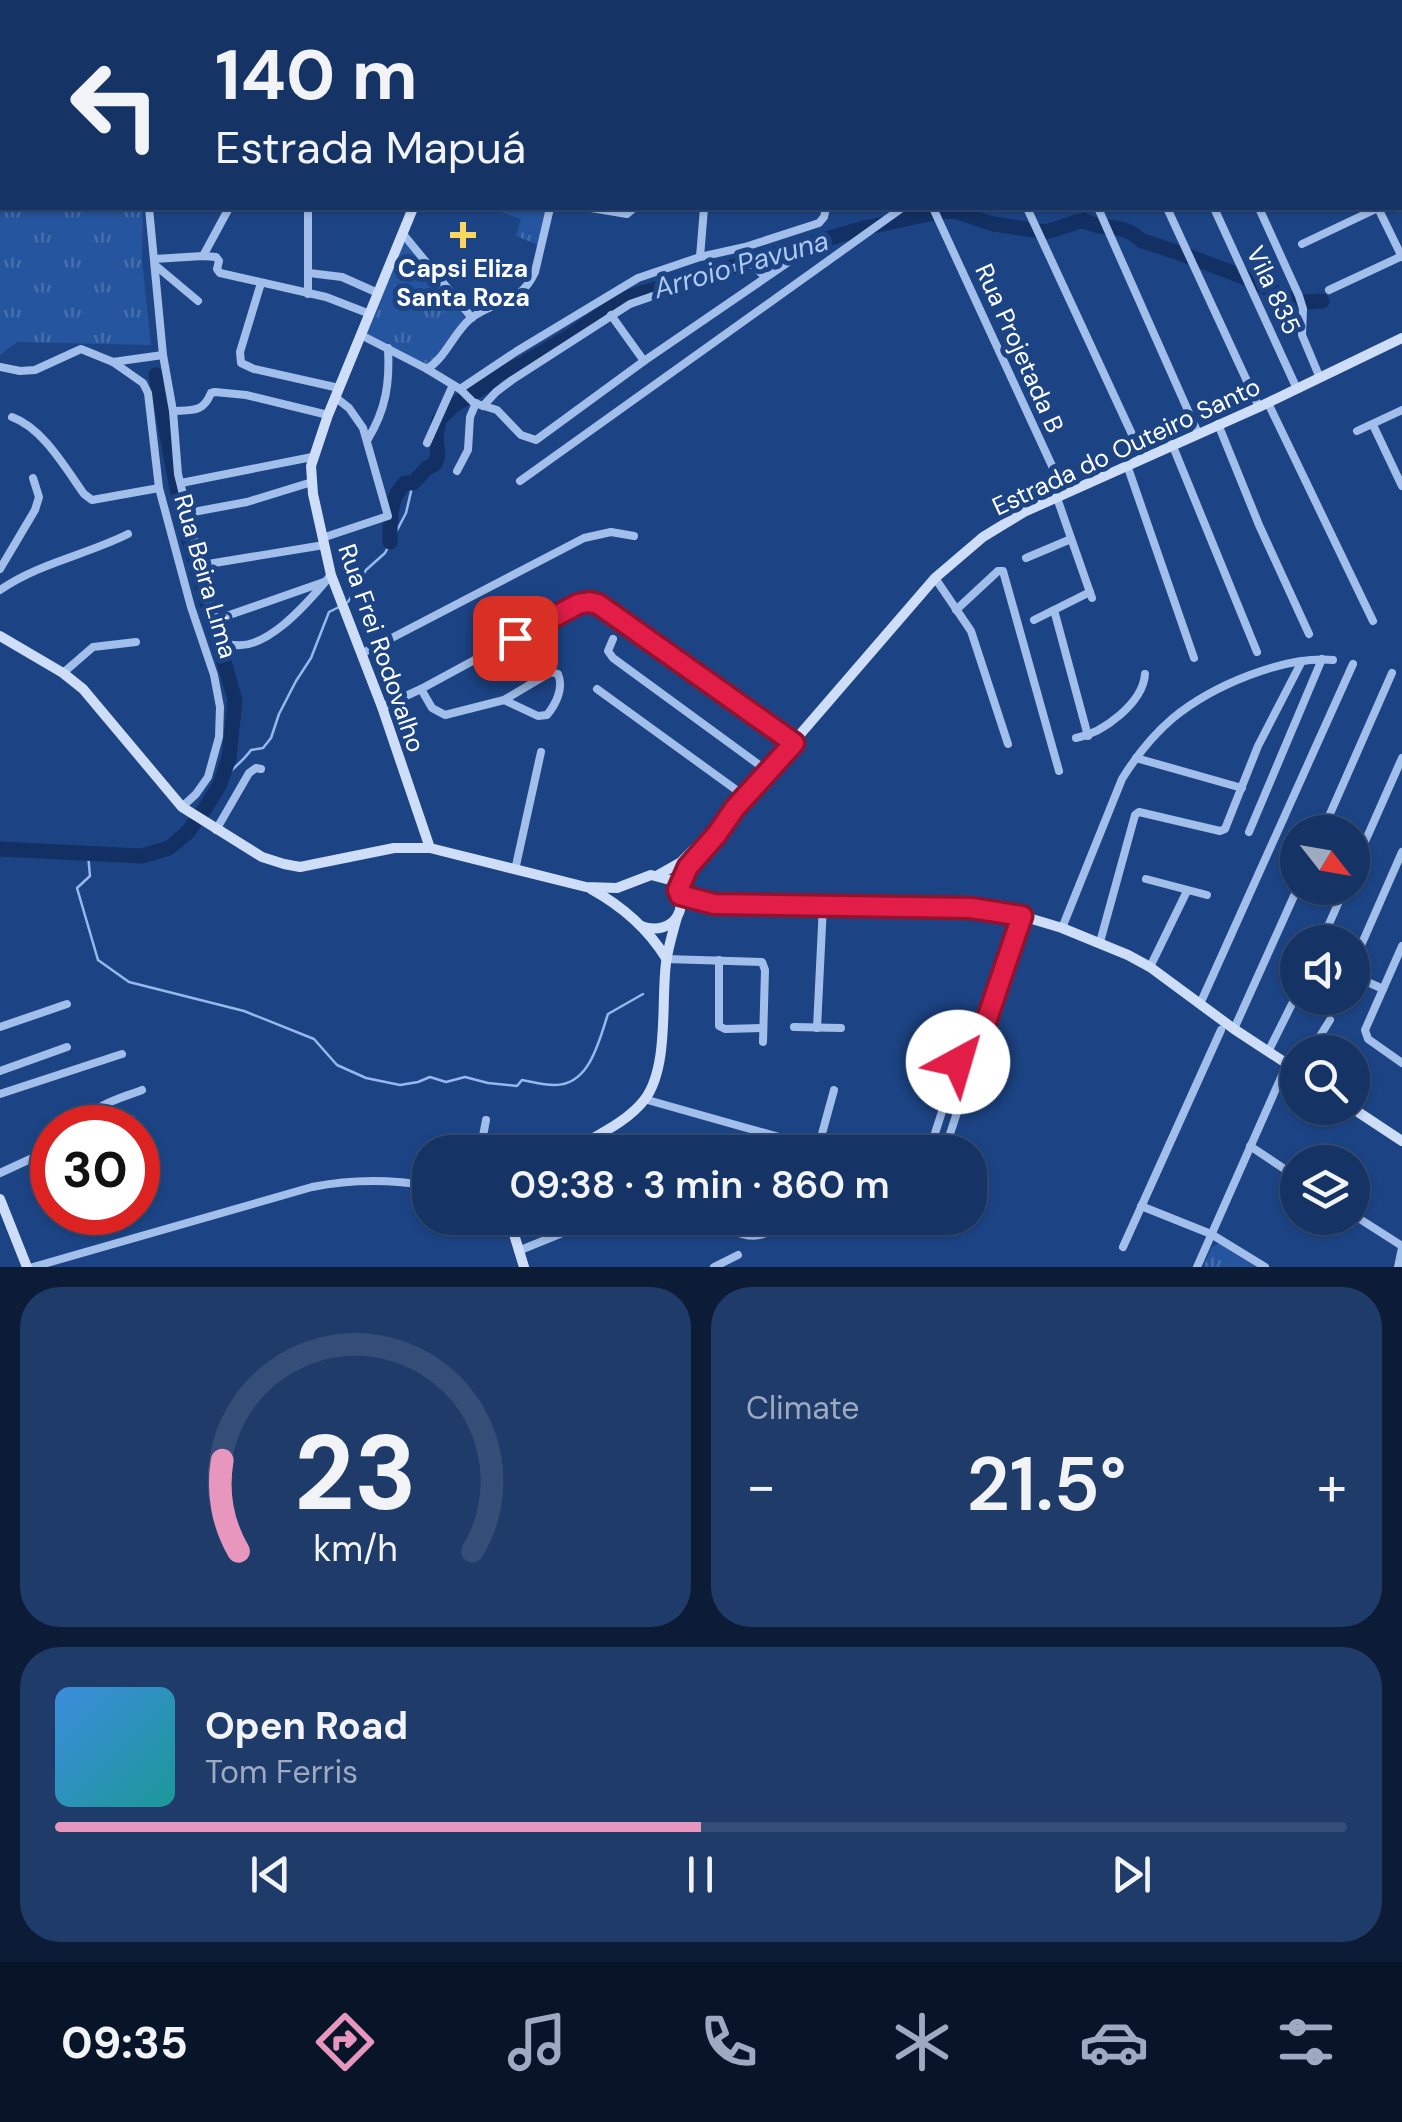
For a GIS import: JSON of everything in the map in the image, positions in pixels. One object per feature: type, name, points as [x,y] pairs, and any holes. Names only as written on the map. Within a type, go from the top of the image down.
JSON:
[{"type":"main road","points":[[312,457],[413,210]]},
{"type":"main road","name":"Estrada do Outeiro Santo","points":[[658,875],[681,862],[746,797],[935,578],[998,526],[1402,338]]},
{"type":"main road","name":"Rua Frei Rodovalho","points":[[312,457],[312,482],[328,578],[362,654],[430,848]]},
{"type":"main road","points":[[0,636],[63,673],[92,700],[184,809],[258,855],[300,866],[394,848],[430,848],[586,886],[617,888],[658,875],[670,880],[679,892],[714,904]]},
{"type":"main road","name":"Estrada do Outeiro Santo","points":[[679,892],[688,867],[735,808]]},
{"type":"main road","points":[[640,879],[634,884],[627,905],[637,922],[647,928],[661,928],[678,914],[714,904],[971,908],[1022,916],[1100,942],[1150,968],[1280,1060]]},
{"type":"main road","points":[[586,886],[637,922],[666,959]]},
{"type":"main road","points":[[597,1135],[644,1099],[658,1066],[666,959],[678,914],[679,892]]},
{"type":"main road","points":[[1370,1120],[1402,1141]]},
{"type":"main road","points":[[0,1198],[30,1267]]},
{"type":"main road","points":[[514,1235],[523,1267]]},
{"type":"street","points":[[148,210],[175,453],[215,620],[225,642],[236,646],[272,634],[328,578]]},
{"type":"street","points":[[203,256],[228,210]]},
{"type":"street","points":[[308,210],[308,294]]},
{"type":"street","points":[[427,369],[472,318],[520,294],[530,282],[550,210]]},
{"type":"street","points":[[607,210],[628,214],[632,210]]},
{"type":"street","points":[[700,256],[704,210]]},
{"type":"street","points":[[427,443],[459,389],[618,289],[700,256],[746,247],[819,223],[826,210]]},
{"type":"street","points":[[520,481],[899,210]]},
{"type":"street","name":"Rua Projetada B","points":[[934,210],[1061,496],[1091,595],[1054,610]]},
{"type":"street","points":[[1028,210],[1144,458]]},
{"type":"street","points":[[1100,210],[1198,433]]},
{"type":"street","points":[[1168,210],[1374,621]]},
{"type":"street","name":"Vila 835","points":[[1215,210],[1297,389]]},
{"type":"street","points":[[1260,210],[1300,296],[1302,335],[1320,378]]},
{"type":"street","points":[[1302,244],[1374,210]]},
{"type":"street","points":[[1328,290],[1402,257],[1379,210]]},
{"type":"street","points":[[403,234],[472,318]]},
{"type":"street","points":[[154,262],[218,258],[220,273],[341,302],[370,314]]},
{"type":"street","points":[[361,336],[427,369],[478,404],[496,410],[522,435],[536,440],[793,260]]},
{"type":"street","points":[[154,262],[198,301]]},
{"type":"street","points":[[457,471],[468,450],[470,417],[478,404],[611,314],[640,299],[745,264],[753,265],[766,277]]},
{"type":"street","points":[[309,273],[342,277],[378,293]]},
{"type":"street","points":[[202,564],[323,542],[388,516],[368,439],[337,393],[241,363],[240,352],[261,282]]},
{"type":"street","points":[[611,314],[644,361]]},
{"type":"street","points":[[368,439],[387,398],[388,348]]},
{"type":"street","points":[[0,367],[35,370],[81,349],[113,362],[137,378]]},
{"type":"street","points":[[113,362],[163,356]]},
{"type":"street","points":[[137,378],[138,358]]},
{"type":"street","name":"Rua Beira Lima","points":[[137,378],[146,386],[159,488],[220,707],[219,737],[208,777],[184,809]]},
{"type":"street","points":[[173,411],[202,408],[215,392],[246,395],[328,415]]},
{"type":"street","points":[[1357,431],[1402,410]]},
{"type":"street","points":[[12,417],[38,435],[92,500],[159,488]]},
{"type":"street","points":[[1218,424],[1309,634]]},
{"type":"street","points":[[1372,425],[1402,486]]},
{"type":"street","points":[[1172,444],[1256,652]]},
{"type":"street","points":[[181,483],[312,457]]},
{"type":"street","points":[[1390,465],[1402,460]]},
{"type":"street","points":[[1127,465],[1194,658]]},
{"type":"street","points":[[0,569],[35,510],[38,497],[33,478]]},
{"type":"street","points":[[188,513],[247,502],[312,482]]},
{"type":"street","points":[[362,654],[584,538],[611,532],[634,536]]},
{"type":"street","points":[[0,590],[34,570],[128,534]]},
{"type":"street","points":[[1026,558],[1071,539]]},
{"type":"street","points":[[956,610],[998,571],[1003,571],[1060,771]]},
{"type":"street","points":[[215,620],[328,578]]},
{"type":"street","points":[[935,578],[974,638],[1008,744]]},
{"type":"street","points":[[382,707],[578,604],[589,602],[610,611],[794,743]]},
{"type":"street","points":[[1034,620],[1054,610],[1088,736]]},
{"type":"street","points":[[612,639],[609,654],[769,772]]},
{"type":"street","points":[[63,673],[96,646],[136,642]]},
{"type":"street","points":[[1249,832],[1322,660]]},
{"type":"street","points":[[1062,928],[1122,779],[1172,718],[1242,678],[1302,661],[1333,660]]},
{"type":"street","points":[[1100,942],[1137,813],[1225,829],[1258,746],[1302,661]]},
{"type":"street","points":[[1200,1004],[1353,664]]},
{"type":"street","points":[[421,689],[440,714],[504,700],[551,672],[560,678],[554,705],[547,715],[538,716],[504,700]]},
{"type":"street","points":[[1329,815],[1392,673]]},
{"type":"street","points":[[1076,738],[1107,726],[1134,700],[1145,682],[1145,674]]},
{"type":"street","points":[[597,689],[746,797]]},
{"type":"street","points":[[516,870],[542,752]]},
{"type":"street","points":[[1136,758],[1242,788]]},
{"type":"street","points":[[1370,831],[1401,763]]},
{"type":"street","points":[[214,829],[249,774],[261,769]]},
{"type":"street","points":[[1370,925],[1402,852]]},
{"type":"street","points":[[1146,878],[1208,896]]},
{"type":"street","points":[[1150,968],[1187,890]]},
{"type":"street","points":[[818,1028],[824,905]]},
{"type":"street","points":[[1234,1029],[1290,905]]},
{"type":"street","points":[[949,1135],[1022,916]]},
{"type":"street","points":[[1401,1058],[1368,1039],[1365,1030],[1402,946]]},
{"type":"street","points":[[666,959],[757,960],[764,964],[762,1042]]},
{"type":"street","points":[[718,960],[719,1026],[762,1028]]},
{"type":"street","points":[[1370,983],[1383,989]]},
{"type":"street","points":[[0,1027],[67,1004]]},
{"type":"street","points":[[1268,1052],[1286,1015]]},
{"type":"street","points":[[1321,1035],[1330,1020]]},
{"type":"street","points":[[794,1027],[840,1028]]},
{"type":"street","points":[[1123,1247],[1222,1030]]},
{"type":"street","points":[[0,1071],[67,1047]]},
{"type":"street","points":[[920,1049],[971,1066]]},
{"type":"street","points":[[0,1094],[122,1054]]},
{"type":"street","points":[[935,1135],[958,1062]]},
{"type":"street","points":[[104,1105],[142,1090]]},
{"type":"street","points":[[821,1135],[834,1090]]},
{"type":"street","points":[[1197,1267],[1250,1146],[1280,1090]]},
{"type":"street","points":[[644,1099],[766,1135]]},
{"type":"street","points":[[483,1135],[486,1120]]},
{"type":"street","points":[[1250,1146],[1280,1166]]},
{"type":"street","points":[[0,1173],[30,1160]]},
{"type":"street","points":[[30,1267],[312,1187],[367,1180],[412,1184]]},
{"type":"street","points":[[1142,1206],[1212,1234],[1265,1267]]},
{"type":"street","points":[[1370,1226],[1402,1247],[1398,1267]]},
{"type":"street","points":[[518,1251],[557,1235]]},
{"type":"street","points":[[714,1267],[738,1255]]},
{"type":"green space","points":[[0,210],[143,210],[142,260],[151,345],[17,342],[0,355]]},
{"type":"green space","points":[[553,210],[543,247],[516,236],[521,219],[503,213]]},
{"type":"green space","points":[[404,240],[472,318],[432,371],[365,334]]},
{"type":"green space","points":[[1219,1243],[1257,1267],[1203,1267],[1212,1247]]},
{"type":"waterway","name":"Arroio Pavuna","points":[[390,542],[396,496],[405,483],[413,483],[435,464],[439,420],[498,374],[570,336],[622,299],[864,228],[954,211],[993,224],[1046,232],[1083,220],[1126,231],[1142,241],[1291,299],[1322,301]]},
{"type":"waterway","name":"Arroio Pavuna","points":[[0,849],[142,856],[169,848],[188,832],[208,804],[229,758],[235,700],[182,516],[156,375]]},
{"type":"waterway","points":[[348,602],[366,570],[385,553],[406,513],[413,483]]},
{"type":"waterway","points":[[220,784],[251,750],[263,748],[271,738],[329,612],[341,606]]},
{"type":"waterway","points":[[88,854],[90,876],[77,888],[98,960],[129,982],[244,1011],[314,1039],[337,1065],[366,1078],[400,1085],[430,1077],[446,1082],[465,1077],[517,1086],[522,1080],[550,1085],[566,1083],[585,1070],[608,1014],[643,994]]},
{"type":"place","name":"Capsi Eliza Santa Roza","points":[[463,235]]},
{"type":"route","points":[[515,638],[578,604],[598,604],[794,743],[688,867],[678,890],[680,895],[714,904],[971,908],[1022,916],[971,1066],[958,1062]]}]
